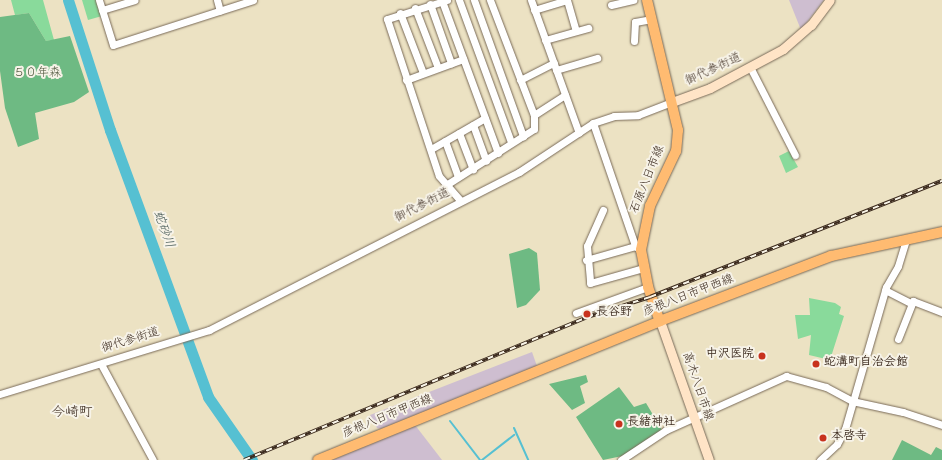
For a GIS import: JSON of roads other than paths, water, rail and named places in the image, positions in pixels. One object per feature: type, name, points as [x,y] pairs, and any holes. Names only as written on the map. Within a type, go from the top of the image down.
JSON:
[{"type":"main road","name":"石原八日市線","points":[[647,0],[678,130],[676,151],[650,206],[638,248],[648,287],[660,321]]},
{"type":"main road","name":"彦根八日市甲西線","points":[[318,460],[660,321],[831,256],[942,232]]},
{"type":"street","points":[[99,0],[113,45],[220,11],[241,2],[253,0]]},
{"type":"street","points":[[102,10],[134,0]]},
{"type":"street","points":[[216,0],[220,11]]},
{"type":"street","points":[[461,201],[439,176],[387,19],[415,8],[445,0],[464,59],[498,153]]},
{"type":"street","points":[[459,0],[511,142]]},
{"type":"street","points":[[474,0],[523,136]]},
{"type":"street","points":[[446,185],[486,161],[511,142],[534,129],[534,115],[490,0]]},
{"type":"street","points":[[531,0],[579,133]]},
{"type":"street","points":[[534,10],[567,0],[576,31]]},
{"type":"street","points":[[611,5],[633,0]]},
{"type":"street","name":"御代参街道","points":[[0,394],[186,338],[294,288],[519,172],[593,123],[614,116],[638,115],[672,102],[750,67],[793,41],[830,0]]},
{"type":"street","points":[[430,4],[451,63]]},
{"type":"street","points":[[415,8],[438,68]]},
{"type":"street","points":[[400,13],[423,73]]},
{"type":"street","points":[[634,41],[635,22],[652,19]]},
{"type":"street","points":[[546,40],[588,28]]},
{"type":"street","points":[[520,80],[555,67],[596,58]]},
{"type":"street","points":[[406,80],[464,59]]},
{"type":"street","points":[[750,67],[795,155]]},
{"type":"street","points":[[534,115],[565,95]]},
{"type":"street","points":[[431,149],[485,118]]},
{"type":"street","points":[[586,260],[638,248],[593,123]]},
{"type":"street","points":[[473,125],[486,161]]},
{"type":"street","points":[[459,133],[473,169]]},
{"type":"street","points":[[445,141],[458,177]]},
{"type":"street","points":[[603,210],[592,230],[586,260],[590,283],[643,268]]},
{"type":"street","points":[[820,460],[837,444],[852,401],[885,290],[898,266],[906,239]]},
{"type":"street","points":[[576,313],[648,287]]},
{"type":"street","points":[[885,290],[912,304]]},
{"type":"street","points":[[898,339],[913,301],[942,312]]},
{"type":"street","name":"高木八日市線","points":[[660,321],[709,460]]},
{"type":"street","points":[[101,364],[153,460]]},
{"type":"street","points":[[621,460],[666,430],[786,376],[826,387],[852,401],[903,412],[942,425]]},
{"type":"waterway","name":"蛇砂川","points":[[68,0],[110,130],[208,397],[252,460]]},
{"type":"waterway","points":[[450,421],[480,460]]},
{"type":"waterway","points":[[514,428],[528,460]]},
{"type":"waterway","points":[[482,460],[514,435]]},
{"type":"railway","points":[[244,460],[587,317],[650,297],[942,181]]},
{"type":"place","name":"長谷野","points":[[587,314]]},
{"type":"place","name":"中沢医院","points":[[762,356]]},
{"type":"place","name":"蛇溝町自治会館","points":[[816,364]]},
{"type":"place","name":"長緒神社","points":[[619,424]]},
{"type":"place","name":"本啓寺","points":[[823,438]]},
{"type":"district","name":"今崎町","points":[[72,414]]},
{"type":"park label","name":"５０年森","points":[[37,75]]}]
